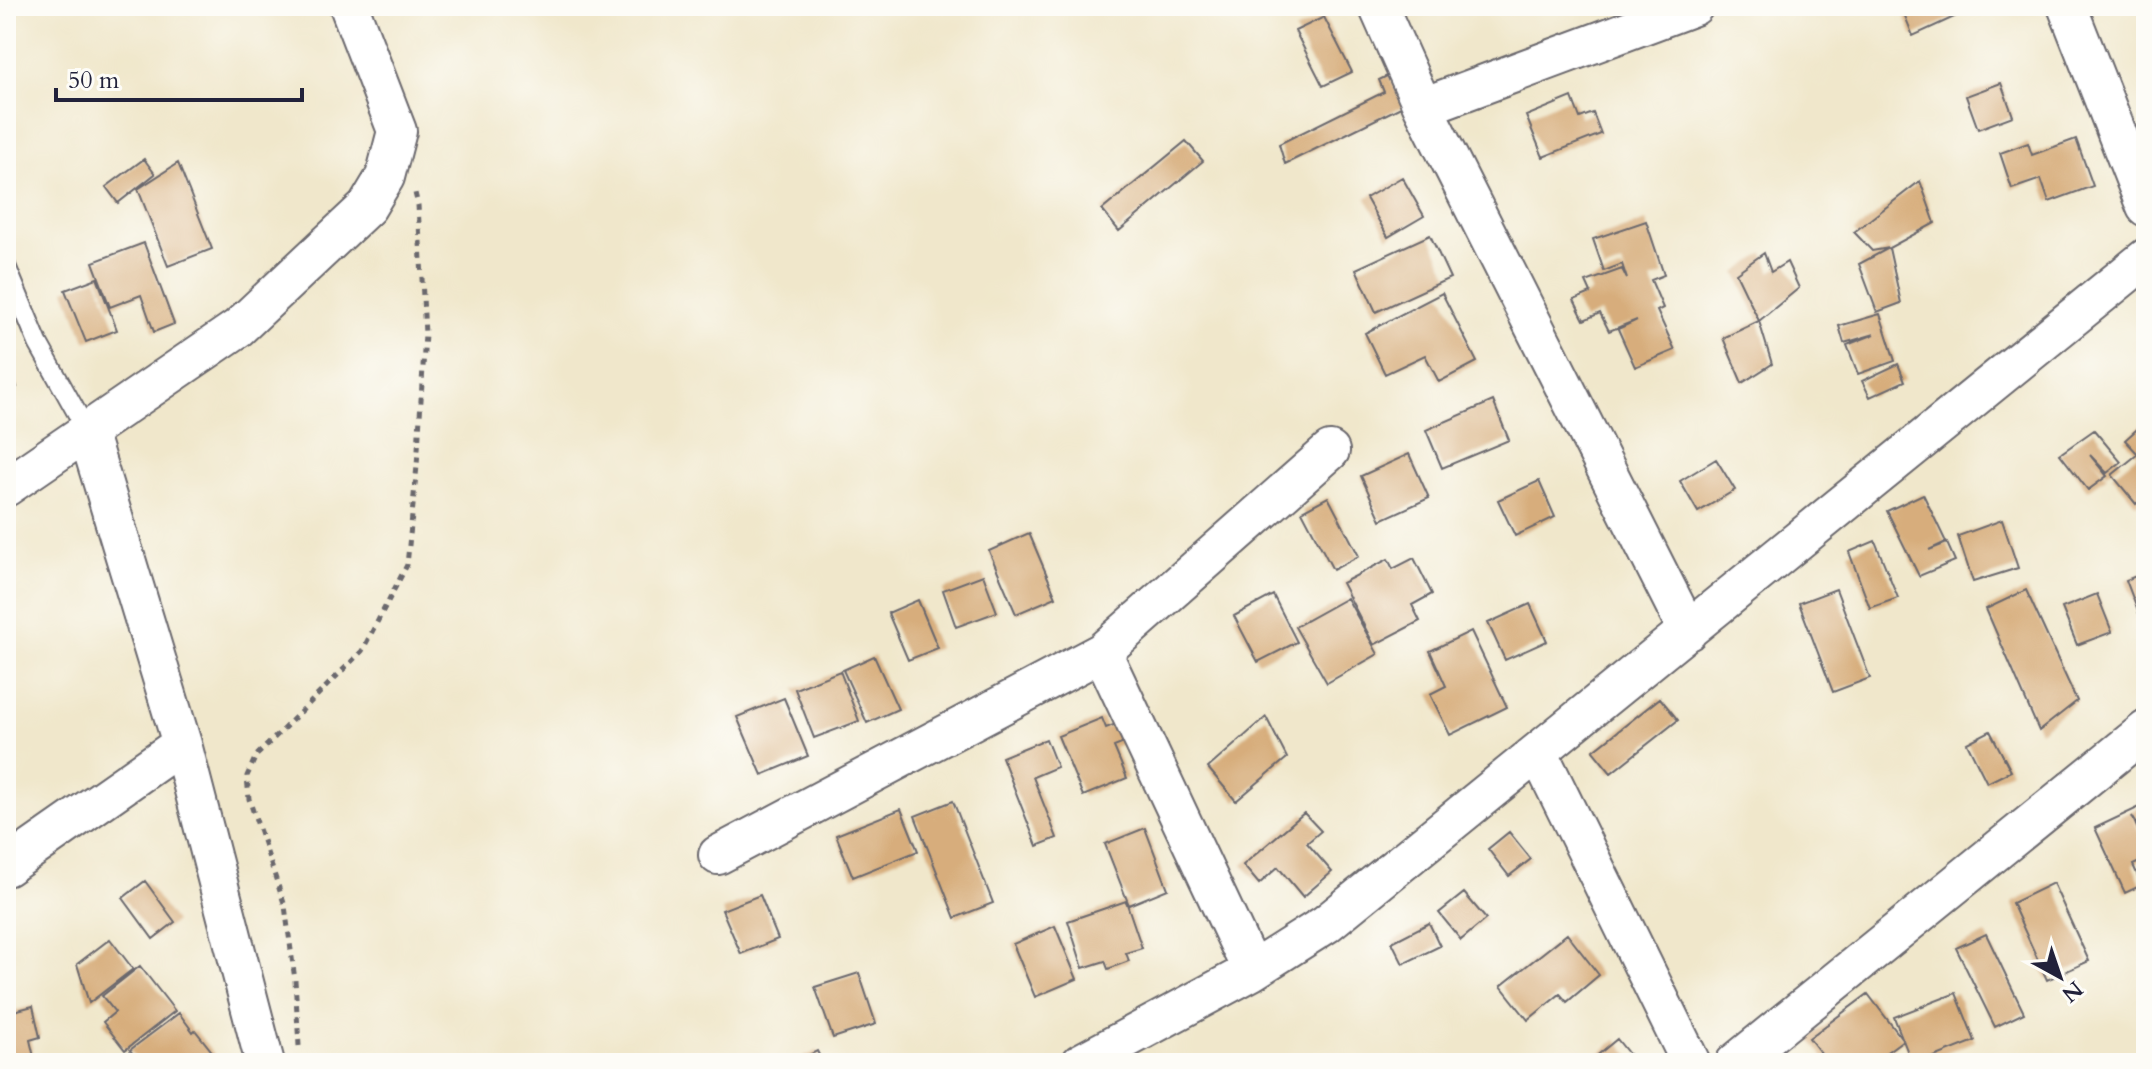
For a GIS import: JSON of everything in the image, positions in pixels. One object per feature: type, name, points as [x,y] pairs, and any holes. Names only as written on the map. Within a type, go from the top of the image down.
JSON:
[{"type":"street","points":[[6,487],[238,328],[367,207],[385,177],[397,131],[349,6]]},
{"type":"street","points":[[1378,6],[1423,107],[1688,631]]},
{"type":"street","points":[[1423,107],[1694,6]]},
{"type":"street","points":[[2067,6],[2146,207]]},
{"type":"street","points":[[1081,1063],[1252,971],[1326,924],[2146,258]]},
{"type":"street","points":[[87,431],[182,744],[282,1056]]},
{"type":"street","points":[[718,855],[1102,652],[1330,451]]},
{"type":"street","points":[[1102,652],[1252,971]]},
{"type":"street","points":[[1735,1063],[2146,730]]},
{"type":"street","points":[[6,867],[182,744]]},
{"type":"street","points":[[1538,752],[1691,1063]]},
{"type":"lane","points":[[6,266],[38,343],[87,431]]},
{"type":"path","points":[[282,1056],[295,980],[285,906],[249,799],[247,776],[256,756],[362,651],[407,565],[425,334],[418,205],[414,190]]},
{"type":"building","points":[[1901,6],[1978,6],[1913,36]]},
{"type":"building","points":[[1324,17],[1352,72],[1323,86],[1295,31]]},
{"type":"building","points":[[1389,75],[1403,106],[1285,164],[1279,144],[1384,92],[1379,80]]},
{"type":"building","points":[[2001,83],[2013,116],[1978,129],[1966,96]]},
{"type":"building","points":[[1572,97],[1580,118],[1593,113],[1601,134],[1543,157],[1526,116]]},
{"type":"building","points":[[2076,139],[2093,186],[2049,202],[2041,179],[2012,189],[2000,153],[2028,143],[2032,155]]},
{"type":"building","points":[[1186,141],[1203,161],[1119,231],[1102,210]]},
{"type":"building","points":[[144,159],[155,174],[118,203],[106,187]]},
{"type":"building","points":[[178,163],[212,249],[168,266],[138,189]]},
{"type":"building","points":[[1402,177],[1424,216],[1388,237],[1366,198]]},
{"type":"building","points":[[1920,181],[1935,223],[1889,248],[1872,251],[1854,232]]},
{"type":"building","points":[[1646,221],[1664,275],[1651,280],[1663,308],[1657,311],[1675,350],[1635,367],[1618,329],[1637,320],[1609,331],[1600,313],[1584,320],[1574,300],[1591,293],[1586,282],[1622,269],[1627,279],[1622,264],[1604,271],[1593,239]]},
{"type":"building","points":[[1430,235],[1450,278],[1376,312],[1356,269]]},
{"type":"building","points":[[144,243],[174,324],[154,332],[141,295],[110,307],[93,262]]},
{"type":"building","points":[[1889,248],[1901,303],[1877,312],[1859,264]]},
{"type":"building","points":[[1764,253],[1771,272],[1787,262],[1799,288],[1759,321],[1736,273]]},
{"type":"building","points":[[97,278],[117,330],[86,342],[65,290]]},
{"type":"building","points":[[1442,293],[1477,362],[1439,382],[1425,355],[1385,374],[1365,333]]},
{"type":"building","points":[[1880,314],[1895,361],[1858,374],[1847,345],[1875,334],[1844,343],[1839,326]]},
{"type":"building","points":[[1759,321],[1772,364],[1742,383],[1723,338]]},
{"type":"building","points":[[6,360],[17,387],[6,391]]},
{"type":"building","points":[[1898,364],[1905,381],[1870,397],[1862,381]]},
{"type":"building","points":[[1493,401],[1509,440],[1442,468],[1426,430]]},
{"type":"building","points":[[2145,422],[2146,496],[2136,504],[2112,475],[2138,454],[2125,440]]},
{"type":"building","points":[[2094,430],[2121,462],[2107,473],[2090,455],[2107,476],[2088,490],[2060,454]]},
{"type":"building","points":[[1409,454],[1429,498],[1381,520],[1361,476]]},
{"type":"building","points":[[1716,459],[1735,490],[1698,512],[1680,481]]},
{"type":"building","points":[[1539,481],[1555,517],[1515,536],[1498,500]]},
{"type":"building","points":[[1923,494],[1946,542],[1929,550],[1947,543],[1955,561],[1919,576],[1887,511]]},
{"type":"building","points":[[1328,497],[1359,556],[1333,570],[1302,511]]},
{"type":"building","points":[[2002,520],[2018,568],[1973,582],[1958,536]]},
{"type":"building","points":[[1029,533],[1056,597],[1016,614],[989,551]]},
{"type":"building","points":[[1875,541],[1898,598],[1870,608],[1849,552]]},
{"type":"building","points":[[1414,558],[1432,594],[1412,605],[1420,621],[1374,645],[1342,583],[1388,559],[1393,569]]},
{"type":"building","points":[[2146,572],[2146,611],[2139,614],[2126,580]]},
{"type":"building","points":[[983,575],[997,612],[956,627],[943,590]]},
{"type":"building","points":[[1836,589],[1870,678],[1833,692],[1799,603]]},
{"type":"building","points":[[2026,590],[2077,701],[2039,731],[1986,609]]},
{"type":"building","points":[[2097,594],[2112,632],[2077,645],[2062,608]]},
{"type":"building","points":[[1273,595],[1297,642],[1258,662],[1234,616]]},
{"type":"building","points":[[1347,598],[1378,654],[1327,683],[1295,627]]},
{"type":"building","points":[[918,600],[938,648],[908,660],[888,613]]},
{"type":"building","points":[[1530,604],[1547,641],[1505,660],[1488,623]]},
{"type":"building","points":[[1471,631],[1507,707],[1450,735],[1430,694],[1446,686],[1430,651]]},
{"type":"building","points":[[874,656],[898,709],[867,723],[843,670]]},
{"type":"building","points":[[840,671],[859,721],[814,738],[795,689]]},
{"type":"building","points":[[784,698],[808,756],[762,775],[737,717]]},
{"type":"building","points":[[1660,698],[1678,720],[1611,773],[1593,751]]},
{"type":"building","points":[[1266,717],[1287,758],[1236,801],[1208,768]]},
{"type":"building","points":[[1102,718],[1106,728],[1131,718],[1139,737],[1114,747],[1127,778],[1083,796],[1058,736]]},
{"type":"building","points":[[1990,731],[2011,771],[1987,783],[1967,743]]},
{"type":"building","points":[[1046,739],[1057,767],[1033,777],[1057,838],[1037,846],[1002,757]]},
{"type":"building","points":[[953,801],[993,903],[955,918],[915,816]]},
{"type":"building","points":[[2146,804],[2146,839],[2132,816],[2146,848],[2146,859],[2133,865],[2142,885],[2125,893],[2095,828]]},
{"type":"building","points":[[901,809],[918,851],[853,877],[836,835]]},
{"type":"building","points":[[1304,813],[1321,831],[1307,843],[1332,872],[1303,897],[1278,867],[1259,884],[1243,865]]},
{"type":"building","points":[[1145,828],[1168,889],[1129,905],[1105,844]]},
{"type":"building","points":[[1509,832],[1531,859],[1509,876],[1488,849]]},
{"type":"building","points":[[145,881],[175,922],[153,939],[123,898]]},
{"type":"building","points":[[2053,883],[2089,961],[2047,980],[2012,903]]},
{"type":"building","points":[[1464,893],[1486,919],[1461,940],[1439,913]]},
{"type":"building","points":[[760,895],[778,939],[741,954],[722,910]]},
{"type":"building","points":[[1126,901],[1142,948],[1126,953],[1129,961],[1108,969],[1105,961],[1083,968],[1068,921]]},
{"type":"building","points":[[1429,923],[1440,946],[1403,964],[1392,942]]},
{"type":"building","points":[[1055,926],[1077,979],[1035,997],[1013,944]]},
{"type":"building","points":[[1567,934],[1599,975],[1567,1002],[1560,994],[1528,1020],[1501,986]]},
{"type":"building","points":[[1986,934],[2024,1013],[1995,1027],[1956,948]]},
{"type":"building","points":[[110,939],[133,969],[89,1003],[77,964]]},
{"type":"building","points":[[140,966],[175,1011],[125,1050],[103,1022],[115,1012],[102,996]]},
{"type":"building","points":[[859,973],[876,1024],[833,1038],[815,987]]},
{"type":"building","points":[[1956,993],[1975,1041],[1912,1063],[1894,1017]]},
{"type":"building","points":[[1868,994],[1903,1040],[1872,1063],[1828,1063],[1809,1038]]},
{"type":"building","points":[[33,1006],[40,1037],[30,1040],[34,1057],[6,1063],[6,1013]]},
{"type":"building","points":[[179,1013],[221,1063],[140,1063],[130,1050]]},
{"type":"building","points":[[1617,1039],[1636,1063],[1588,1063]]},
{"type":"building","points":[[817,1051],[823,1063],[793,1063]]}]
